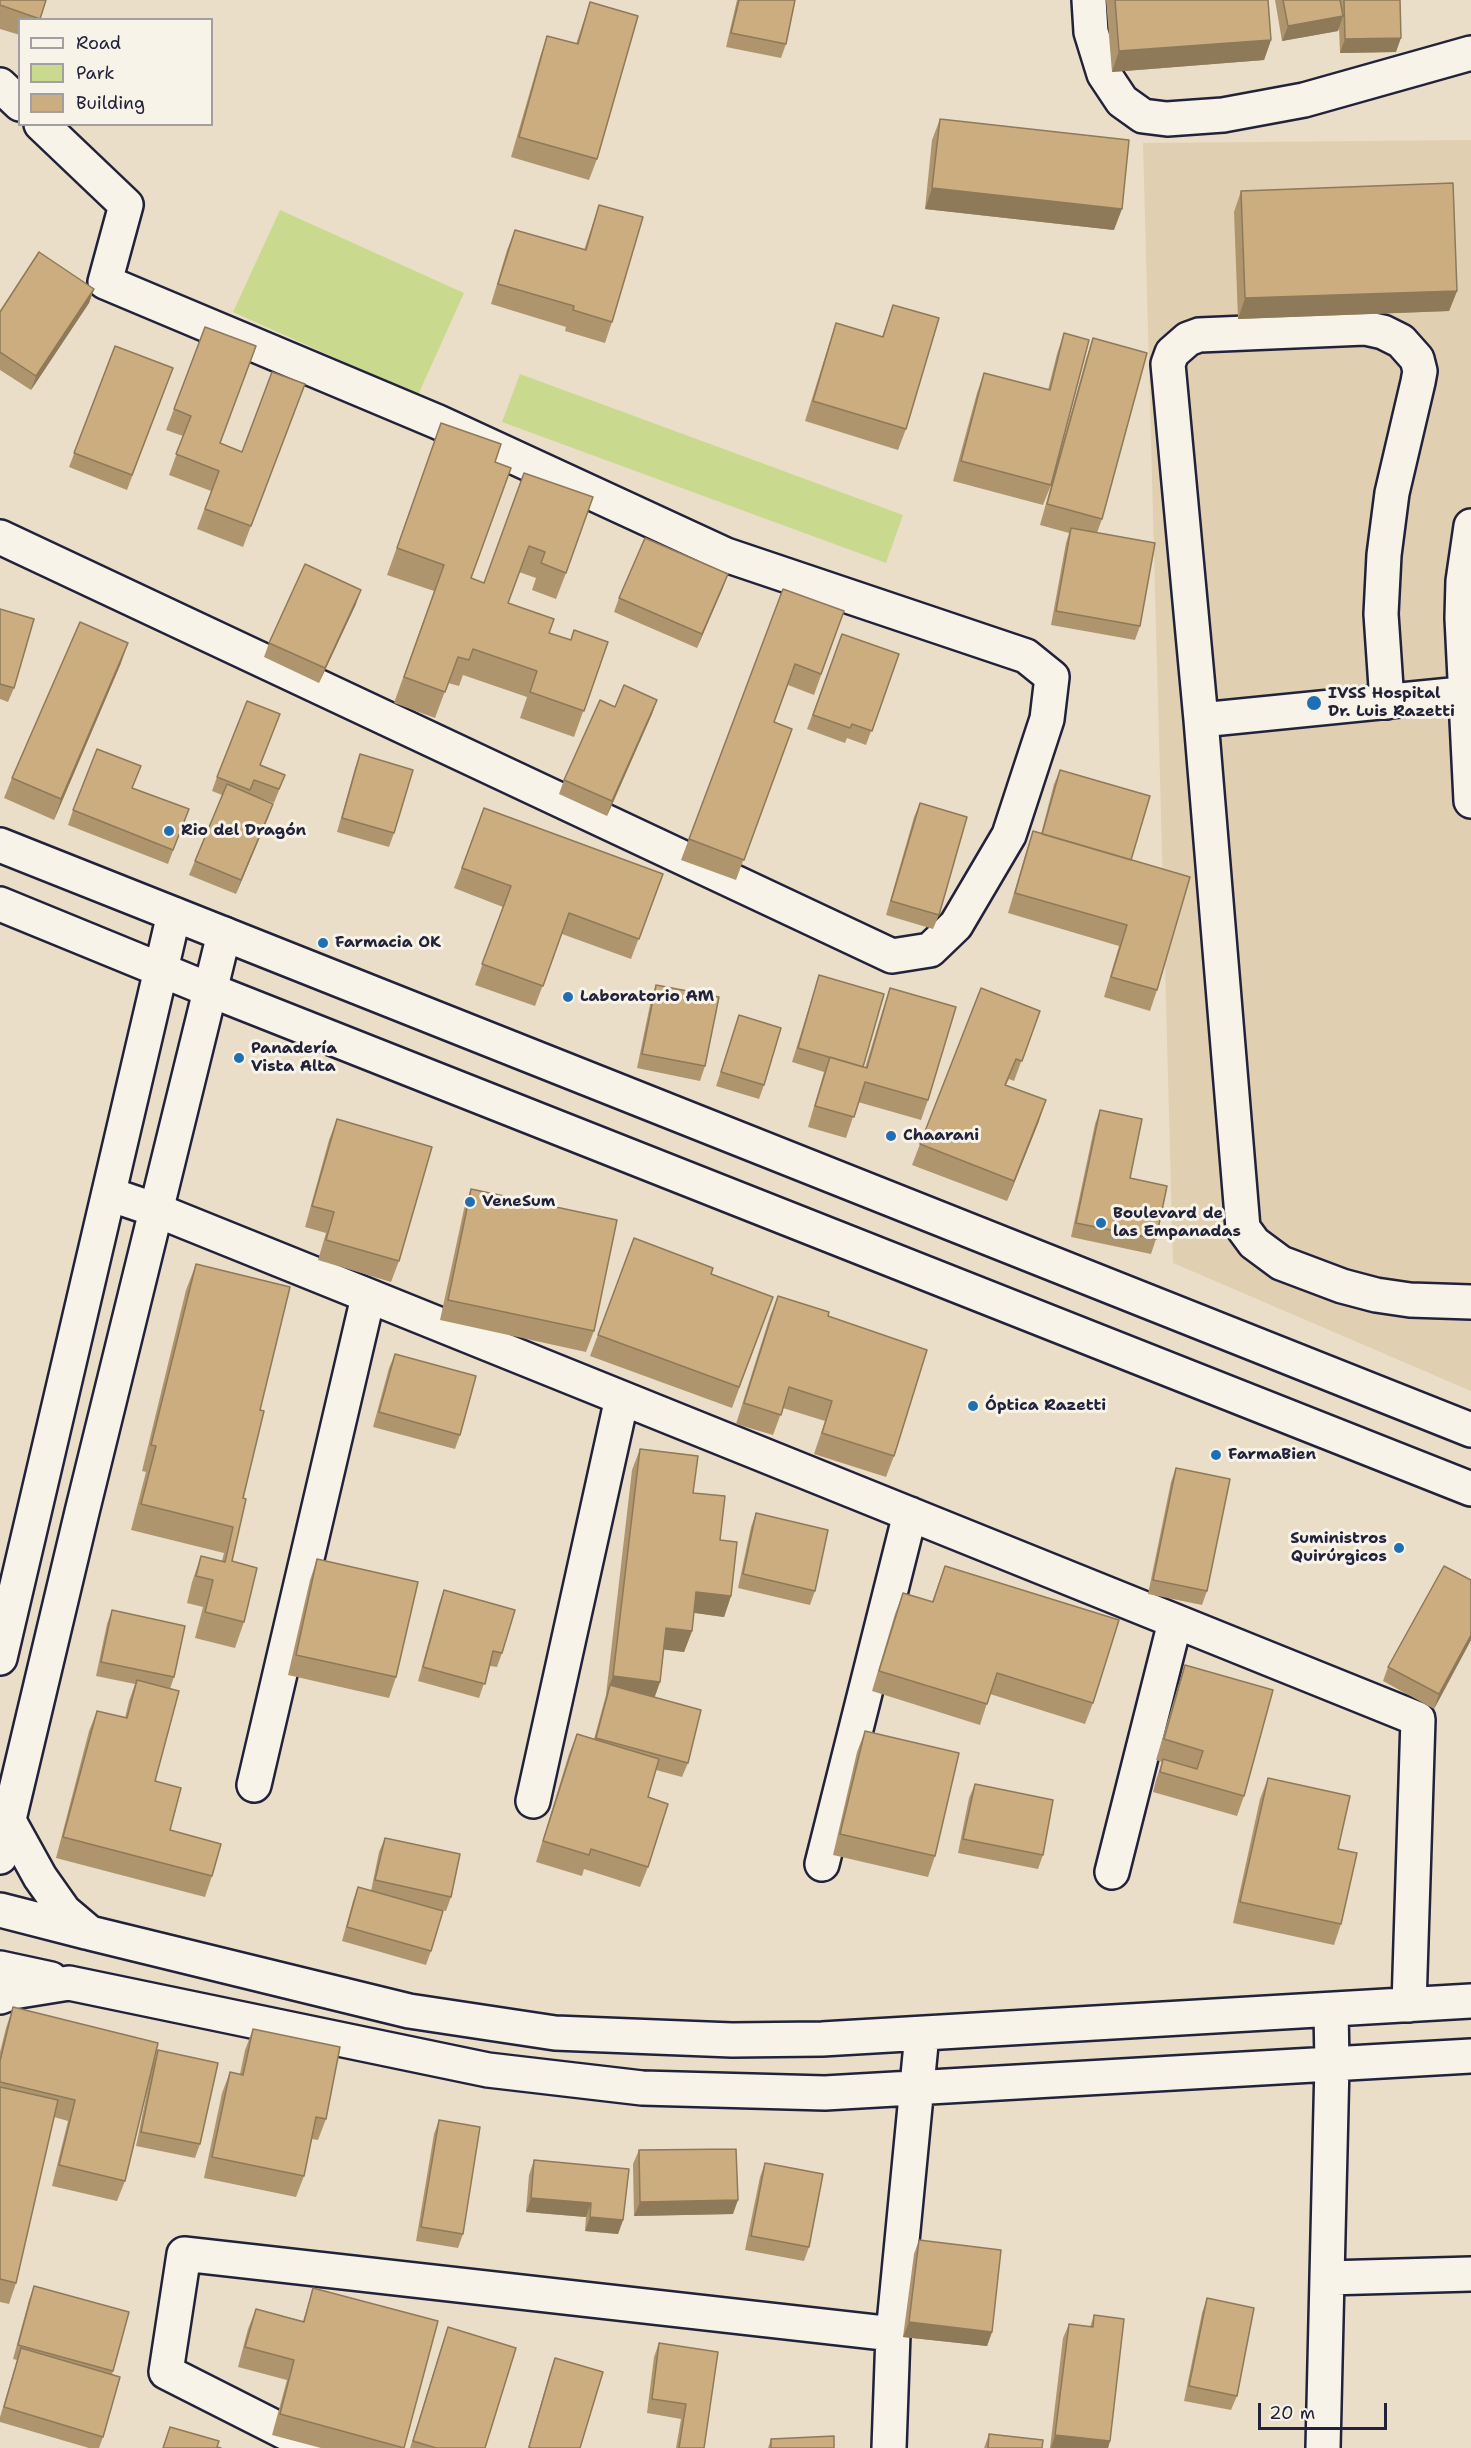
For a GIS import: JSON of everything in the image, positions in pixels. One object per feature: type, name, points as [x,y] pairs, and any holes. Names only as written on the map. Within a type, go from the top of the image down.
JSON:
[{"type":"street","points":[[1089,0],[1091,32],[1104,74],[1122,101],[1143,116],[1167,119],[1223,115],[1293,102],[1471,53]]},
{"type":"street","points":[[0,85],[18,102]]},
{"type":"street","points":[[0,537],[892,956],[930,950],[956,926],[1010,835],[1047,719],[1052,677],[1026,656],[726,555],[438,422],[105,282],[126,205],[43,126]]},
{"type":"street","points":[[1387,702],[1381,614],[1384,555],[1392,493],[1419,382],[1420,371],[1417,359],[1401,341],[1383,332],[1365,328],[1199,335],[1180,345],[1172,353],[1168,364],[1201,720],[1243,1228],[1254,1242],[1281,1263],[1342,1286],[1376,1295],[1410,1300],[1471,1302]]},
{"type":"street","points":[[1471,526],[1463,581],[1471,801]]},
{"type":"street","points":[[1201,720],[1468,693]]},
{"type":"street","points":[[0,845],[1471,1430]]},
{"type":"street","points":[[0,904],[161,971],[1471,1489]]},
{"type":"street","points":[[0,1658],[174,914]]},
{"type":"street","points":[[0,1857],[224,934]]},
{"type":"street","points":[[109,1194],[156,1210],[1418,1719],[1409,2005]]},
{"type":"street","points":[[254,1785],[369,1297]]},
{"type":"street","points":[[533,1801],[622,1398]]},
{"type":"street","points":[[822,1864],[910,1514]]},
{"type":"street","points":[[1112,1872],[1175,1622]]},
{"type":"street","points":[[9,1821],[40,1877],[64,1911],[90,1933]]},
{"type":"street","points":[[0,1910],[409,2011],[555,2033],[732,2040],[922,2034],[1471,2001]]},
{"type":"street","points":[[0,1968],[488,2070],[642,2088],[825,2093],[1471,2056]]},
{"type":"street","points":[[0,1997],[14,1992],[69,1983]]},
{"type":"street","points":[[1323,2448],[1332,2064],[1331,2010]]},
{"type":"street","points":[[889,2448],[893,2334],[922,2034]]},
{"type":"street","points":[[316,2448],[166,2372],[184,2254],[893,2334]]},
{"type":"street","points":[[1327,2278],[1471,2274]]},
{"type":"shaded area","name":"IVSS Hospital Dr. Luis Razetti","points":[[1471,140],[1471,1391],[1173,1263],[1143,143]]},
{"type":"green space","points":[[280,210],[464,293],[418,395],[233,312]]},
{"type":"green space","points":[[520,374],[903,515],[886,563],[502,422]]},
{"type":"building","points":[[0,0],[46,0],[40,18],[0,5]]},
{"type":"building","points":[[739,0],[795,0],[786,44],[731,33]]},
{"type":"building","points":[[1115,0],[1268,0],[1271,40],[1119,51]]},
{"type":"building","points":[[1283,0],[1340,0],[1343,16],[1288,26]]},
{"type":"building","points":[[1344,0],[1400,0],[1401,38],[1345,39]]},
{"type":"building","points":[[590,2],[638,16],[597,159],[519,137],[547,36],[578,44]]},
{"type":"building","points":[[940,119],[1129,140],[1122,209],[932,188]]},
{"type":"building","points":[[1453,183],[1457,291],[1245,298],[1241,191]]},
{"type":"building","points":[[599,205],[643,217],[612,322],[573,310],[574,306],[498,284],[515,230],[586,250]]},
{"type":"building","points":[[39,252],[94,289],[36,376],[0,352],[0,312]]},
{"type":"building","points":[[893,305],[939,318],[906,429],[813,401],[836,323],[883,337]]},
{"type":"building","points":[[205,327],[256,346],[220,443],[242,452],[272,372],[305,384],[251,526],[205,509],[219,471],[176,454],[191,416],[174,409]]},
{"type":"building","points":[[1064,333],[1089,340],[1051,485],[961,461],[984,373],[1050,390]]},
{"type":"building","points":[[1093,338],[1147,353],[1102,519],[1047,504]]},
{"type":"building","points":[[115,346],[173,368],[132,475],[74,453]]},
{"type":"building","points":[[441,423],[501,444],[495,462],[511,468],[471,578],[484,583],[524,473],[593,497],[566,573],[541,563],[545,552],[529,546],[508,603],[554,619],[549,633],[571,640],[574,630],[608,642],[584,711],[530,692],[537,671],[473,649],[469,660],[458,657],[445,692],[404,677],[444,565],[397,548]]},
{"type":"building","points":[[1071,528],[1155,543],[1140,626],[1056,611]]},
{"type":"building","points":[[645,538],[728,574],[702,634],[619,598]]},
{"type":"building","points":[[305,564],[361,590],[325,668],[269,643]]},
{"type":"building","points":[[783,589],[844,611],[821,674],[795,664],[774,722],[792,729],[744,860],[689,839]]},
{"type":"building","points":[[0,609],[34,619],[14,688],[0,684]]},
{"type":"building","points":[[80,622],[128,643],[61,799],[12,778]]},
{"type":"building","points":[[842,634],[899,654],[872,731],[852,724],[850,728],[813,715]]},
{"type":"building","points":[[624,685],[657,700],[612,801],[564,780],[600,700],[615,707]]},
{"type":"building","points":[[247,701],[280,714],[260,765],[285,775],[279,789],[254,780],[250,790],[217,777]]},
{"type":"building","points":[[97,749],[141,766],[132,788],[189,809],[173,850],[73,810]]},
{"type":"building","points":[[360,754],[413,770],[394,833],[342,818]]},
{"type":"building","points":[[1060,770],[1150,796],[1131,860],[1042,834]]},
{"type":"building","points":[[227,784],[273,804],[241,880],[195,861]]},
{"type":"building","points":[[920,803],[967,817],[939,915],[891,901]]},
{"type":"building","points":[[484,808],[663,874],[639,939],[569,913],[543,986],[482,964],[511,886],[462,868]]},
{"type":"building","points":[[1033,831],[1190,877],[1157,990],[1111,977],[1127,925],[1015,893]]},
{"type":"building","points":[[819,975],[884,994],[863,1067],[798,1048]]},
{"type":"building","points":[[656,985],[719,997],[705,1066],[642,1054]]},
{"type":"building","points":[[890,988],[956,1007],[928,1100],[865,1082],[854,1117],[815,1106],[830,1057],[867,1068]]},
{"type":"building","points":[[981,988],[1040,1011],[1022,1061],[1016,1059],[1005,1085],[1046,1100],[1014,1181],[920,1144]]},
{"type":"building","points":[[739,1015],[781,1028],[764,1085],[721,1072]]},
{"type":"building","points":[[1100,1110],[1142,1119],[1130,1178],[1167,1186],[1156,1239],[1076,1223]]},
{"type":"building","points":[[337,1119],[432,1147],[399,1261],[326,1240],[334,1212],[312,1206]]},
{"type":"building","points":[[471,1189],[617,1220],[594,1331],[448,1300]]},
{"type":"building","points":[[634,1238],[713,1268],[711,1274],[773,1297],[739,1387],[598,1335]]},
{"type":"building","points":[[196,1264],[290,1287],[260,1410],[264,1411],[243,1498],[246,1499],[232,1561],[257,1568],[244,1622],[205,1612],[213,1580],[196,1576],[201,1556],[225,1562],[233,1527],[141,1504],[156,1446],[151,1445]]},
{"type":"building","points":[[778,1296],[829,1312],[828,1316],[927,1350],[894,1456],[822,1433],[832,1401],[789,1387],[781,1415],[744,1403]]},
{"type":"building","points":[[395,1354],[476,1376],[460,1435],[379,1412]]},
{"type":"building","points":[[640,1449],[698,1456],[693,1493],[725,1496],[720,1540],[737,1542],[731,1596],[696,1592],[692,1631],[666,1628],[660,1682],[613,1676]]},
{"type":"building","points":[[1176,1468],[1230,1479],[1207,1591],[1153,1580]]},
{"type":"building","points":[[756,1513],[828,1530],[815,1591],[743,1574]]},
{"type":"building","points":[[317,1559],[418,1582],[396,1677],[296,1655]]},
{"type":"building","points":[[945,1566],[1119,1620],[1093,1703],[997,1673],[987,1704],[879,1671],[903,1593],[933,1602]]},
{"type":"building","points":[[1444,1566],[1471,1580],[1471,1635],[1439,1694],[1388,1667]]},
{"type":"building","points":[[444,1590],[515,1610],[502,1653],[493,1651],[485,1684],[423,1667]]},
{"type":"building","points":[[112,1610],[185,1626],[174,1677],[101,1662]]},
{"type":"building","points":[[1185,1665],[1273,1690],[1244,1796],[1160,1772],[1163,1759],[1197,1769],[1203,1751],[1164,1739]]},
{"type":"building","points":[[137,1680],[179,1691],[155,1781],[181,1788],[170,1830],[221,1844],[212,1876],[63,1837],[97,1711],[127,1718]]},
{"type":"building","points":[[610,1685],[701,1710],[688,1763],[596,1738]]},
{"type":"building","points":[[865,1731],[959,1753],[935,1856],[840,1834]]},
{"type":"building","points":[[577,1734],[659,1759],[648,1797],[668,1804],[648,1867],[591,1849],[589,1855],[543,1841]]},
{"type":"building","points":[[1268,1778],[1350,1796],[1338,1849],[1357,1853],[1341,1924],[1240,1902]]},
{"type":"building","points":[[975,1784],[1053,1800],[1043,1855],[963,1839]]},
{"type":"building","points":[[385,1838],[460,1854],[451,1897],[375,1880]]},
{"type":"building","points":[[358,1887],[443,1911],[431,1951],[347,1927]]},
{"type":"building","points":[[13,2007],[158,2043],[125,2181],[59,2165],[75,2100],[0,2082],[0,2061]]},
{"type":"building","points":[[253,2029],[340,2047],[326,2119],[316,2117],[304,2176],[212,2157],[230,2072],[243,2075]]},
{"type":"building","points":[[158,2050],[218,2063],[200,2144],[141,2132]]},
{"type":"building","points":[[0,2087],[58,2100],[16,2283],[0,2279]]},
{"type":"building","points":[[439,2120],[480,2127],[463,2234],[421,2227]]},
{"type":"building","points":[[736,2149],[738,2200],[640,2202],[639,2150]]},
{"type":"building","points":[[534,2160],[629,2169],[623,2220],[590,2217],[591,2203],[531,2198]]},
{"type":"building","points":[[765,2163],[823,2174],[809,2247],[751,2236]]},
{"type":"building","points":[[919,2240],[1001,2250],[992,2332],[909,2322]]},
{"type":"building","points":[[34,2286],[129,2312],[113,2371],[18,2345]]},
{"type":"building","points":[[313,2288],[438,2321],[404,2448],[280,2414],[294,2360],[245,2347],[256,2309],[304,2322]]},
{"type":"building","points":[[1207,2298],[1254,2308],[1237,2396],[1189,2386]]},
{"type":"building","points":[[1094,2315],[1124,2319],[1110,2441],[1055,2435],[1069,2324],[1093,2327]]},
{"type":"building","points":[[448,2327],[516,2348],[485,2448],[436,2448],[413,2441]]},
{"type":"building","points":[[659,2343],[718,2352],[704,2448],[679,2448],[686,2404],[652,2399]]},
{"type":"building","points":[[21,2348],[120,2377],[103,2437],[4,2407]]},
{"type":"building","points":[[555,2358],[603,2372],[580,2448],[529,2447]]},
{"type":"building","points":[[170,2427],[219,2441],[217,2447],[221,2448],[163,2448]]},
{"type":"building","points":[[989,2434],[1043,2440],[1042,2448],[988,2448]]},
{"type":"building","points":[[834,2436],[834,2448],[771,2448],[771,2439]]},
{"type":"place","name":"IVSS Hospital Dr. Luis Razetti","points":[[1314,703]]},
{"type":"place","name":"Rio del Dragón","points":[[169,831]]},
{"type":"place","name":"Farmacia OK","points":[[323,943]]},
{"type":"place","name":"Laboratorio AM","points":[[568,997]]},
{"type":"place","name":"Panadería Vista Alta","points":[[239,1058]]},
{"type":"place","name":"Chaarani","points":[[891,1136]]},
{"type":"place","name":"VeneSum","points":[[470,1202]]},
{"type":"place","name":"Boulevard de las Empanadas","points":[[1101,1223]]},
{"type":"place","name":"Óptica Razetti","points":[[973,1406]]},
{"type":"place","name":"FarmaBien","points":[[1216,1455]]},
{"type":"place","name":"Suministros Quirúrgicos","points":[[1399,1548]]}]
